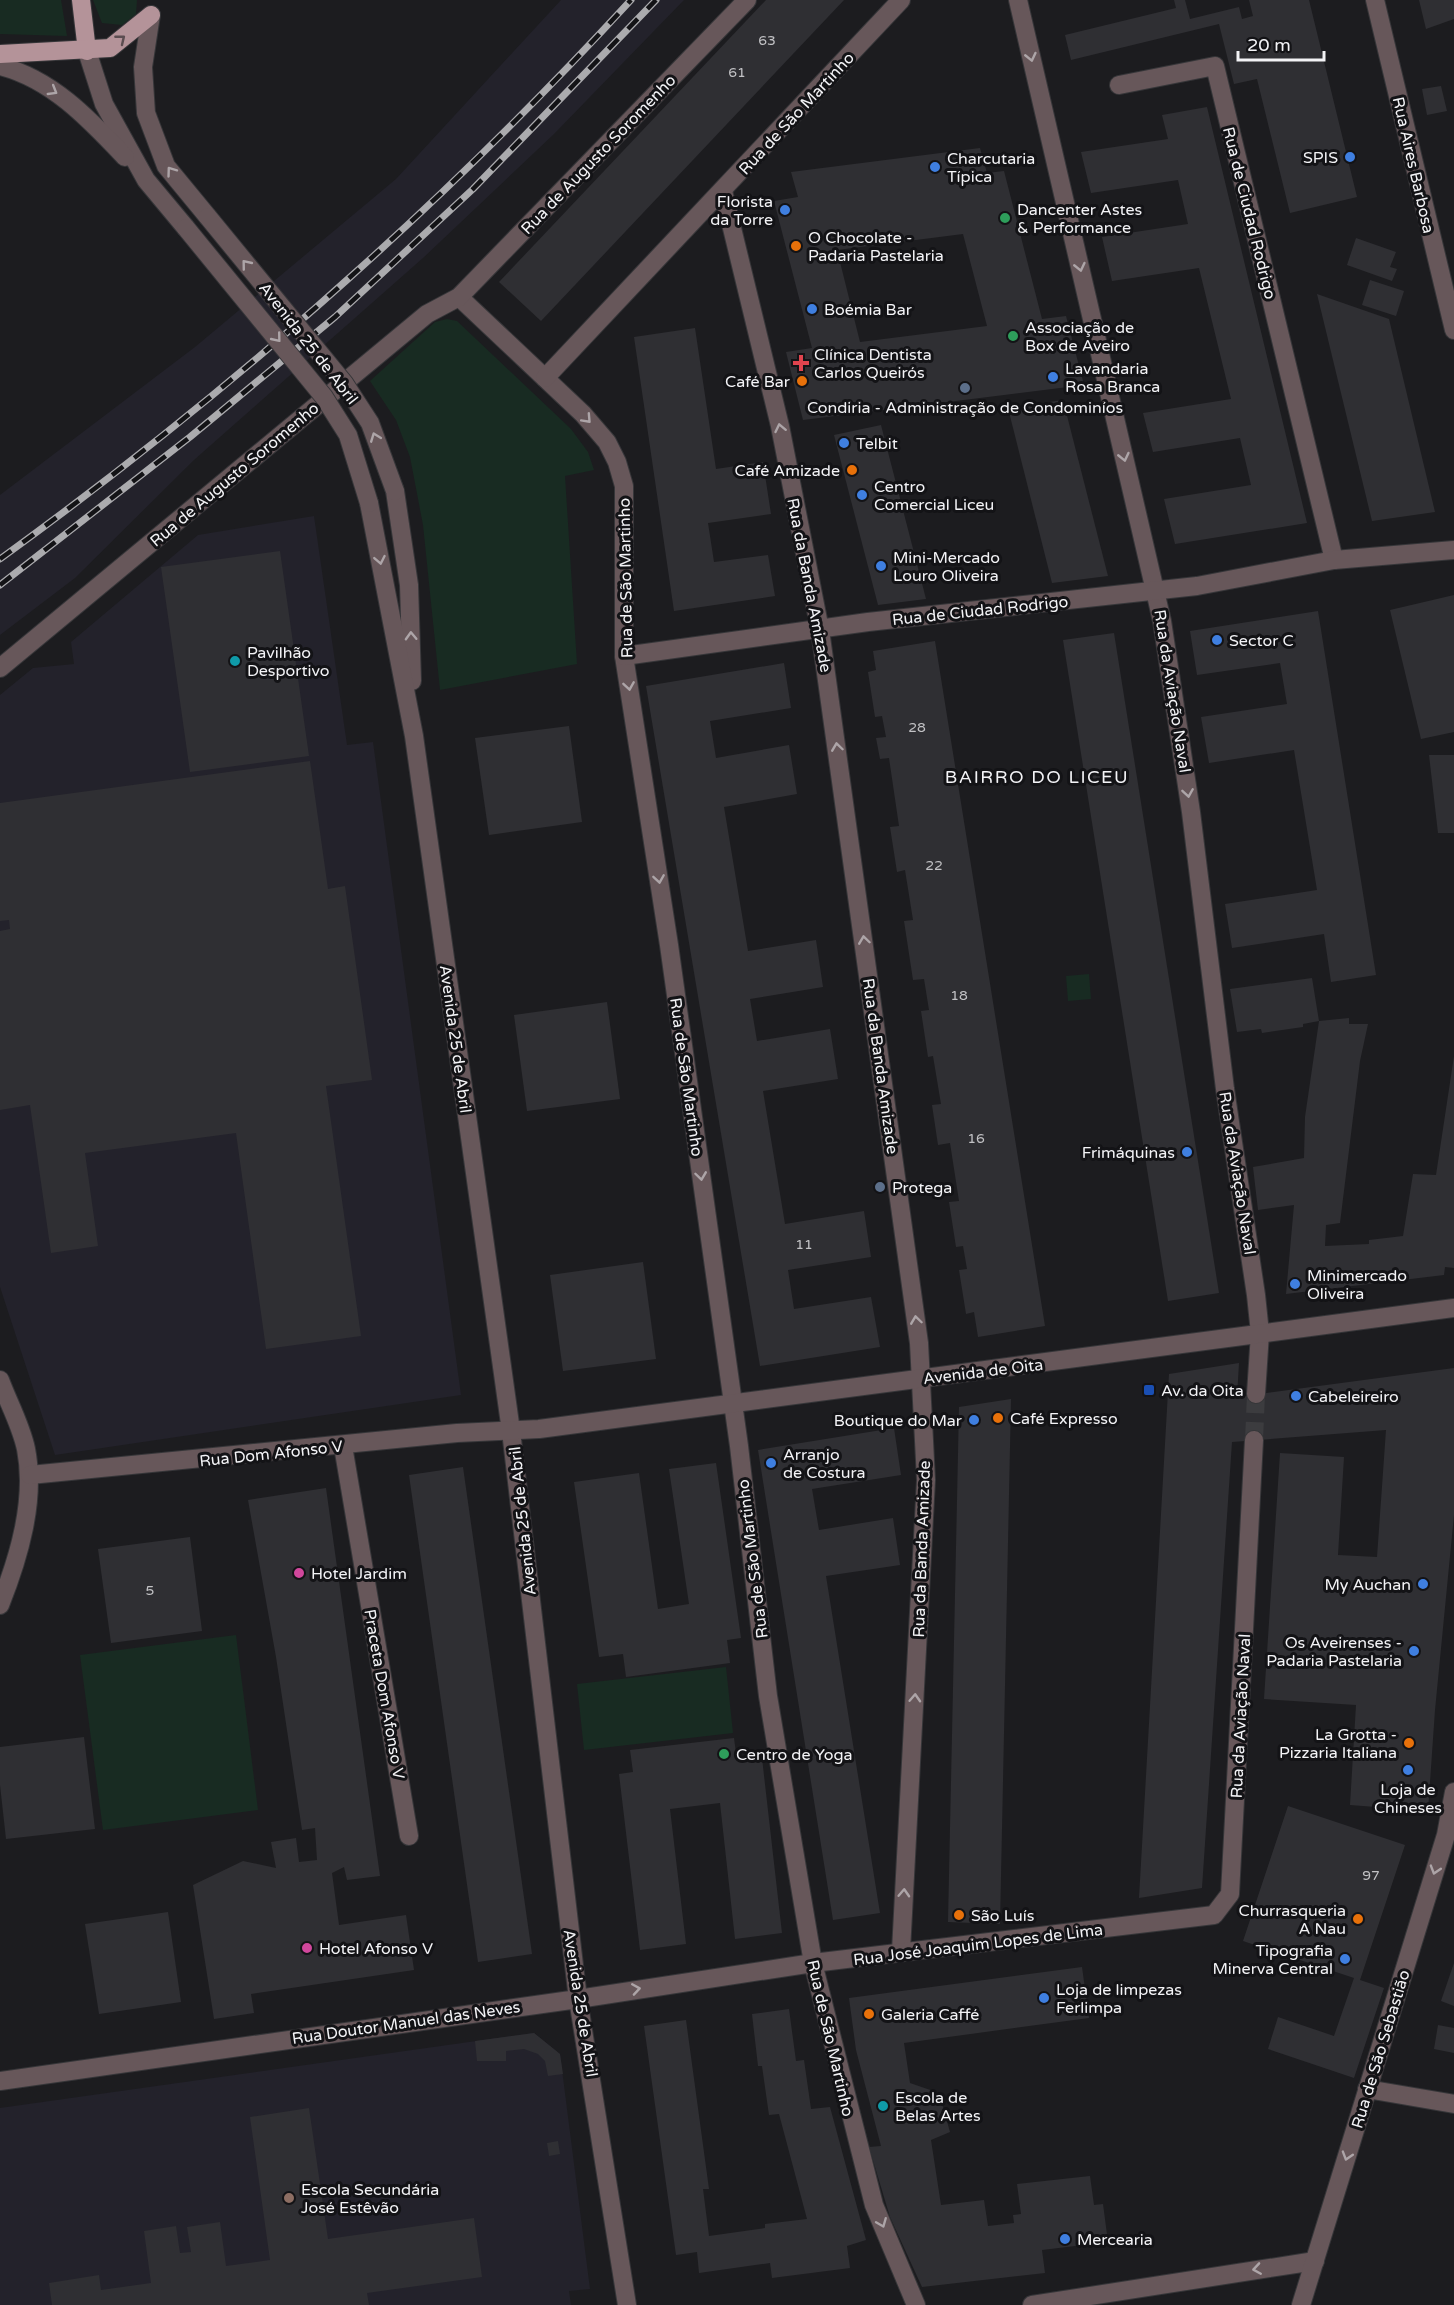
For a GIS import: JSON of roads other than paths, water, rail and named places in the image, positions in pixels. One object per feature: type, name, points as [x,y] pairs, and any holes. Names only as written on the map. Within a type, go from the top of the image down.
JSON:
[{"type":"main road","points":[[81,0],[87,51]]},
{"type":"main road","points":[[0,54],[110,48],[152,5]]},
{"type":"street","name":"Rua de Augusto Soromenho","points":[[0,668],[427,314],[459,297],[747,0]]},
{"type":"street","name":"Rua de São Martinho","points":[[901,0],[545,378],[607,442],[620,470],[624,486],[624,656],[669,945],[733,1405],[768,1696],[813,1963],[874,2205],[916,2305]]},
{"type":"street","name":"Rua da Aviação Naval","points":[[1018,0],[1156,590],[1191,812],[1225,1089],[1260,1333],[1256,1394]]},
{"type":"street","name":"Rua Aires Barbosa","points":[[1375,0],[1454,330]]},
{"type":"street","name":"Avenida 25 de Abril","points":[[152,5],[143,67],[146,113],[166,166],[344,383],[370,423],[395,491],[409,585],[414,736]]},
{"type":"street","name":"Avenida 25 de Abril","points":[[87,51],[104,105],[146,180],[324,397],[348,435],[369,503],[414,736],[511,1431],[578,2000],[627,2305]]},
{"type":"street","points":[[0,66],[18,71],[60,94],[100,130],[146,180]]},
{"type":"street","name":"Rua de Ciudad Rodrigo","points":[[1119,85],[1215,66],[1334,560]]},
{"type":"street","name":"Rua da Banda Amizade","points":[[723,191],[780,426],[820,630],[916,1320],[922,1379],[926,1480],[901,1952]]},
{"type":"street","points":[[459,297],[545,378]]},
{"type":"street","name":"Rua de Ciudad Rodrigo","points":[[624,656],[820,630],[1197,586],[1334,560],[1454,550]]},
{"type":"street","name":"Avenida de Oita","points":[[511,1431],[733,1405],[1454,1308]]},
{"type":"street","points":[[0,1380],[25,1446],[30,1475],[23,1533],[11,1578],[0,1605]]},
{"type":"street","name":"Rua Dom Afonso V","points":[[30,1475],[458,1433],[511,1431]]},
{"type":"street","name":"Rua da Aviação Naval","points":[[1143,1925],[1214,1915],[1230,1894],[1254,1440]]},
{"type":"street","name":"Praceta Dom Afonso V","points":[[343,1446],[409,1836]]},
{"type":"street","name":"Rua de São Sebastião","points":[[1301,2305],[1446,1835],[1454,1792]]},
{"type":"street","name":"Rua José Joaquim Lopes de Lima","points":[[813,1963],[1143,1925]]},
{"type":"street","name":"Rua Doutor Manuel das Neves","points":[[0,2081],[578,2000],[813,1963]]},
{"type":"street","points":[[1367,2089],[1454,2104]]},
{"type":"street","points":[[1032,2305],[1314,2261]]},
{"type":"tunnel","points":[[1254,1440],[1256,1394]]},
{"type":"railway","points":[[0,559],[168,431],[330,295],[484,151],[559,77],[631,0]]},
{"type":"railway","points":[[0,585],[190,437],[335,317],[473,189],[656,0]]},
{"type":"place","name":"SPIS","points":[[1350,157]]},
{"type":"place","name":"Charcutaria Típica","points":[[935,167]]},
{"type":"place","name":"Florista da Torre","points":[[785,210]]},
{"type":"place","name":"Dancenter Astes & Performance","points":[[1005,218]]},
{"type":"place","name":"O Chocolate - Padaria Pastelaria","points":[[796,246]]},
{"type":"place","name":"Boémia Bar","points":[[812,309]]},
{"type":"place","name":"Associação de Box de Aveiro","points":[[1013,336]]},
{"type":"place","name":"Clínica Dentista Carlos Queirós","points":[[801,363]]},
{"type":"place","name":"Lavandaria Rosa Branca","points":[[1053,377]]},
{"type":"place","name":"Café Bar","points":[[802,381]]},
{"type":"place","name":"Condiria - Administração de Condominíos","points":[[965,388]]},
{"type":"place","name":"Telbit","points":[[844,443]]},
{"type":"place","name":"Café Amizade","points":[[852,470]]},
{"type":"place","name":"Centro Comercial Liceu","points":[[862,495]]},
{"type":"place","name":"Mini-Mercado Louro Oliveira","points":[[881,566]]},
{"type":"place","name":"Sector C","points":[[1217,640]]},
{"type":"place","name":"Pavilhão Desportivo","points":[[235,661]]},
{"type":"place","name":"Frimáquinas","points":[[1187,1152]]},
{"type":"place","name":"Protega","points":[[880,1187]]},
{"type":"place","name":"Minimercado Oliveira","points":[[1295,1284]]},
{"type":"place","name":"Av. da Oita","points":[[1149,1390]]},
{"type":"place","name":"Cabeleireiro","points":[[1296,1396]]},
{"type":"place","name":"Café Expresso","points":[[998,1418]]},
{"type":"place","name":"Boutique do Mar","points":[[974,1420]]},
{"type":"place","name":"Arranjo de Costura","points":[[771,1463]]},
{"type":"place","name":"Hotel Jardim","points":[[299,1573]]},
{"type":"place","name":"My Auchan","points":[[1423,1584]]},
{"type":"place","name":"Os Aveirenses - Padaria Pastelaria","points":[[1414,1651]]},
{"type":"place","name":"La Grotta - Pizzaria Italiana","points":[[1409,1743]]},
{"type":"place","name":"Centro de Yoga","points":[[724,1754]]},
{"type":"place","name":"Loja de Chineses","points":[[1408,1770]]},
{"type":"place","name":"São Luís","points":[[959,1915]]},
{"type":"place","name":"Churrasqueria A Nau","points":[[1358,1919]]},
{"type":"place","name":"Hotel Afonso V","points":[[307,1948]]},
{"type":"place","name":"Tipografia Minerva Central","points":[[1345,1959]]},
{"type":"place","name":"Loja de limpezas Ferlimpa","points":[[1044,1998]]},
{"type":"place","name":"Galeria Caffé","points":[[869,2014]]},
{"type":"place","name":"Escola de Belas Artes","points":[[883,2106]]},
{"type":"place","name":"Escola Secundária José Estêvão","points":[[289,2198]]},
{"type":"place","name":"Mercearia","points":[[1065,2239]]},
{"type":"district","name":"BAIRRO DO LICEU","points":[[1037,777]]}]
